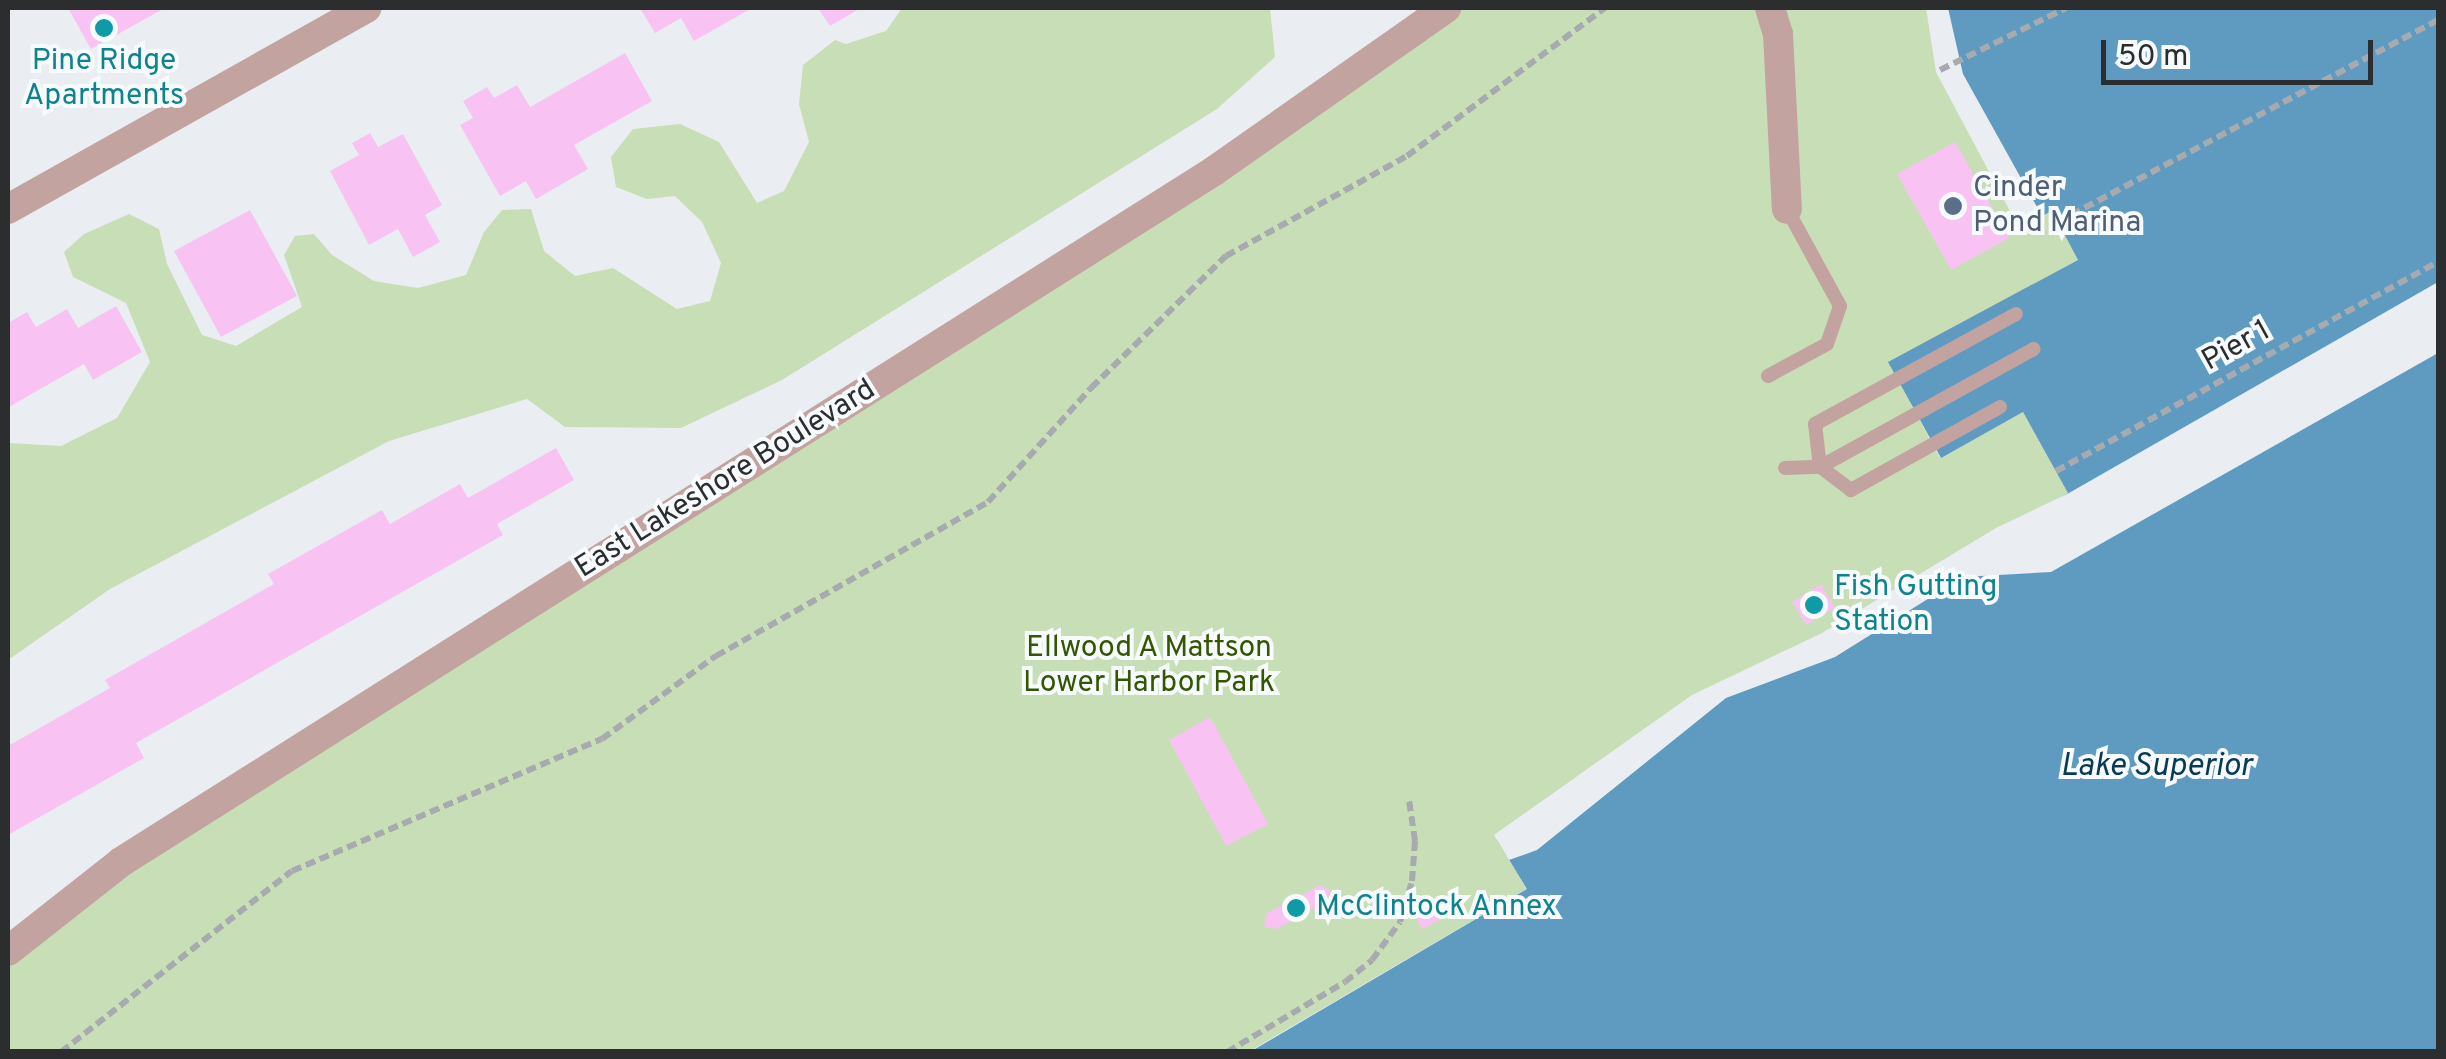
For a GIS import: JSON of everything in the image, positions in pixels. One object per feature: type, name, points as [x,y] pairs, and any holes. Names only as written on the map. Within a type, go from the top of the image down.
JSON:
[{"type":"street","points":[[8,210],[366,8]]},
{"type":"street","name":"East Lakeshore Boulevard","points":[[8,951],[121,862],[1214,171],[1446,8]]},
{"type":"street","points":[[1770,8],[1778,34],[1787,209]]},
{"type":"lane","points":[[1768,376],[1827,344],[1840,306],[1787,209]]},
{"type":"lane","points":[[2000,407],[1851,490],[1820,467],[1815,424],[2016,314]]},
{"type":"lane","points":[[1785,468],[1820,467],[2034,349]]},
{"type":"path","points":[[62,1052],[292,872],[602,740],[716,656],[988,502],[1091,388],[1226,256],[1407,156],[1605,8]]},
{"type":"path","points":[[1940,70],[2066,8]]},
{"type":"path","points":[[2058,222],[2438,20]]},
{"type":"path","name":"Pier 1","points":[[2056,470],[2438,262]]},
{"type":"path","points":[[1227,1052],[1345,982],[1372,960],[1400,922],[1412,881],[1415,841],[1409,800]]},
{"type":"green space","points":[[902,8],[1270,8],[1275,57],[1217,109],[782,380],[681,428],[565,427],[527,399],[389,441],[110,589],[8,660],[8,443],[61,446],[117,418],[150,362],[126,303],[73,277],[64,252],[84,234],[129,214],[159,229],[167,264],[202,335],[236,346],[302,307],[284,255],[295,236],[314,234],[332,255],[374,281],[418,288],[466,275],[484,232],[502,210],[531,209],[544,251],[575,276],[613,268],[677,309],[710,301],[721,263],[702,222],[675,196],[647,199],[616,187],[611,157],[633,129],[680,124],[719,142],[757,203],[784,191],[809,142],[799,104],[803,65],[835,40],[846,44],[886,31]]},
{"type":"green space","name":"Ellwood A Mattson Lower Harbor Park","points":[[1446,8],[1931,8],[2019,227],[2052,211],[2078,260],[1889,363],[1940,458],[2023,412],[2069,493],[1509,860],[1528,888],[1250,1051],[8,1052],[8,951]]},
{"type":"water","name":"Lake Superior","points":[[1931,8],[2438,8],[2438,1051],[1250,1052],[1527,889],[1497,840],[1583,782],[2068,493],[2023,412],[1941,458],[1888,362],[2078,260],[2052,211],[2019,228]]},
{"type":"pier","points":[[1926,8],[1948,8],[1963,74],[2042,216],[2019,228],[1936,72]]},
{"type":"pier","points":[[2438,282],[2438,353],[2051,572],[1963,577],[1835,657],[1726,698],[1537,850],[1509,860],[1494,835],[1692,695],[1822,633],[1996,528],[2069,493]]},
{"type":"building","name":"Pine Ridge Apartments","points":[[68,8],[165,8],[91,49]]},
{"type":"building","points":[[640,8],[752,8],[694,41],[681,18],[655,33]]},
{"type":"building","points":[[818,8],[861,8],[830,26]]},
{"type":"building","points":[[625,53],[652,101],[574,145],[588,169],[536,199],[526,181],[500,196],[460,125],[473,118],[463,101],[487,87],[494,98],[517,85],[530,107]]},
{"type":"building","points":[[370,133],[378,147],[403,134],[442,205],[425,215],[440,242],[413,257],[398,229],[369,245],[330,171],[359,155],[352,143]]},
{"type":"building","name":"Cinder Pond Marina","points":[[1955,142],[2009,238],[1951,270],[1897,174]]},
{"type":"building","points":[[250,210],[297,296],[221,337],[174,251]]},
{"type":"building","points":[[116,306],[142,352],[93,380],[84,364],[9,407],[8,323],[27,312],[36,327],[67,309],[78,328]]},
{"type":"building","points":[[556,448],[574,480],[497,524],[503,535],[136,743],[144,758],[8,835],[8,746],[110,688],[105,680],[274,584],[268,574],[382,510],[390,524],[460,484],[468,498]]},
{"type":"building","name":"Fish Gutting Station","points":[[1821,584],[1835,608],[1806,625],[1792,602]]},
{"type":"building","points":[[1210,717],[1268,824],[1226,846],[1169,740]]},
{"type":"building","name":"McClintock Annex","points":[[1320,885],[1330,890],[1328,901],[1276,929],[1264,927],[1266,914]]},
{"type":"building","points":[[1429,894],[1443,918],[1422,929],[1409,906]]},
{"type":"place","name":"Pine Ridge Apartments","points":[[104,28]]},
{"type":"place","name":"Cinder Pond Marina","points":[[1953,206]]},
{"type":"place","name":"Fish Gutting Station","points":[[1814,605]]},
{"type":"place","name":"McClintock Annex","points":[[1296,908]]}]
